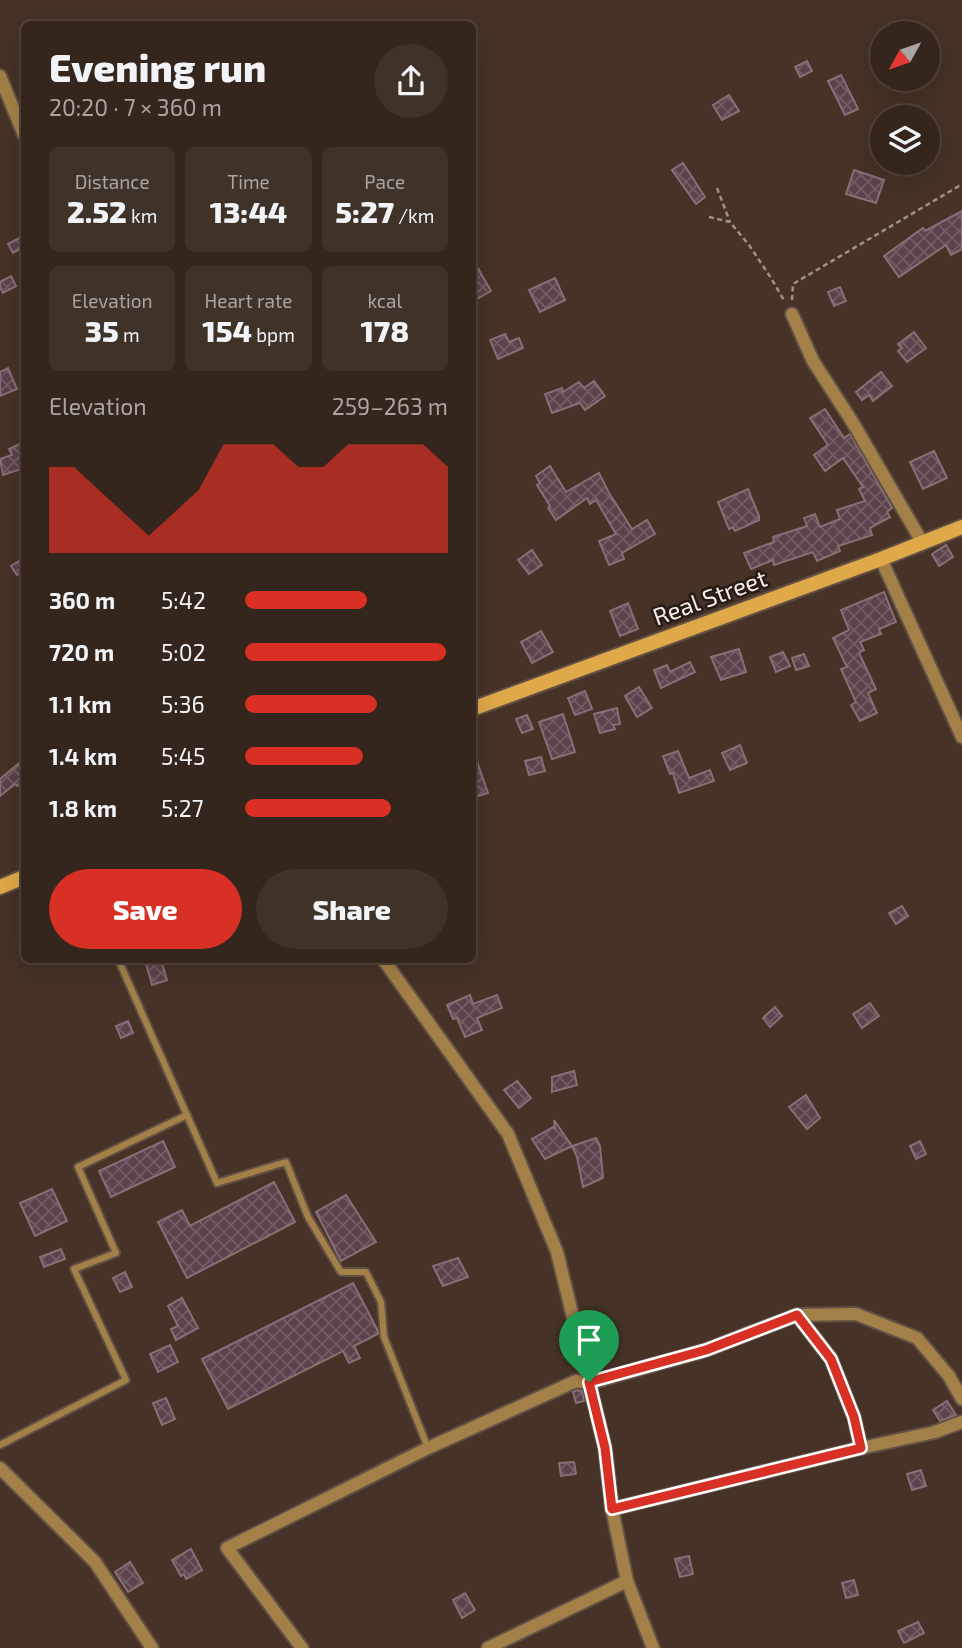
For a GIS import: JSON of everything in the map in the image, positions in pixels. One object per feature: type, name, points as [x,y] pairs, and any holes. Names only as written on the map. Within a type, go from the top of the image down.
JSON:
[{"type":"main road","name":"Real Street","points":[[476,708],[962,527]]},
{"type":"main road","points":[[0,887],[21,878]]},
{"type":"street","points":[[0,76],[21,128]]},
{"type":"street","points":[[792,314],[813,361],[853,423],[922,542]]},
{"type":"street","points":[[881,559],[962,737]]},
{"type":"street","points":[[386,963],[508,1134],[557,1252],[605,1448],[612,1509],[627,1581],[653,1648]]},
{"type":"street","points":[[302,1648],[227,1548],[428,1448],[576,1381],[589,1382],[706,1350],[797,1315],[856,1314],[917,1338],[949,1376],[962,1399]]},
{"type":"street","points":[[797,1315],[831,1359],[854,1417],[861,1448]]},
{"type":"street","points":[[612,1509],[935,1432],[962,1422]]},
{"type":"street","points":[[0,1468],[95,1562],[152,1648]]},
{"type":"street","points":[[488,1648],[627,1581]]},
{"type":"lane","points":[[120,963],[217,1183],[286,1162],[308,1217],[341,1272],[366,1272],[381,1302],[384,1337],[428,1448]]},
{"type":"lane","points":[[0,1445],[126,1380],[74,1269],[116,1253],[78,1167],[187,1115]]},
{"type":"path","points":[[792,314],[793,284],[959,186],[962,187]]},
{"type":"path","points":[[717,188],[730,222],[764,267],[792,314]]},
{"type":"path","points":[[709,217],[730,222]]},
{"type":"building","points":[[807,61],[812,71],[800,77],[795,67]]},
{"type":"building","points":[[841,75],[858,109],[845,115],[828,81]]},
{"type":"building","points":[[729,95],[739,111],[722,120],[713,105]]},
{"type":"building","points":[[683,163],[705,197],[696,204],[672,170]]},
{"type":"building","points":[[854,170],[884,180],[876,203],[846,194]]},
{"type":"building","points":[[962,211],[962,249],[951,255],[946,245],[899,277],[884,256],[923,228],[925,231]]},
{"type":"building","points":[[21,237],[21,249],[13,253],[8,244]]},
{"type":"building","points":[[476,265],[491,291],[476,300]]},
{"type":"building","points":[[11,276],[16,286],[3,293],[0,282]]},
{"type":"building","points":[[555,278],[565,300],[540,312],[529,290]]},
{"type":"building","points":[[840,287],[846,301],[834,306],[828,292]]},
{"type":"building","points":[[914,332],[926,348],[907,362],[898,351],[902,348],[898,344]]},
{"type":"building","points":[[505,334],[509,342],[519,338],[523,348],[498,359],[490,340]]},
{"type":"building","points":[[8,368],[17,389],[0,396],[0,372]]},
{"type":"building","points":[[881,372],[892,386],[873,401],[869,395],[862,400],[856,392]]},
{"type":"building","points":[[594,381],[605,396],[585,410],[580,403],[552,413],[545,394],[562,388],[563,392],[579,382],[584,388]]},
{"type":"building","points":[[825,409],[844,438],[850,434],[892,508],[887,512],[890,517],[870,528],[872,535],[838,546],[840,551],[817,561],[813,552],[774,565],[773,560],[751,569],[744,553],[774,542],[773,537],[807,526],[804,518],[815,514],[820,527],[840,519],[837,510],[865,501],[859,489],[863,487],[843,458],[825,471],[814,455],[828,445],[810,418]]},
{"type":"building","points":[[21,443],[21,469],[3,475],[0,459],[12,455],[9,449]]},
{"type":"building","points":[[934,451],[947,478],[923,489],[910,462]]},
{"type":"building","points":[[550,466],[566,492],[599,473],[632,529],[647,520],[655,534],[622,553],[624,559],[609,565],[599,541],[616,534],[596,500],[590,504],[587,498],[556,520],[548,508],[550,506],[537,485],[540,483],[536,476]]},
{"type":"building","points":[[748,489],[759,520],[735,531],[733,527],[729,529],[718,502]]},
{"type":"building","points":[[946,545],[953,557],[939,566],[932,554]]},
{"type":"building","points":[[532,550],[542,565],[529,574],[518,560]]},
{"type":"building","points":[[21,560],[21,572],[17,575],[11,566]]},
{"type":"building","points":[[884,592],[896,622],[879,629],[881,634],[860,642],[864,650],[859,653],[876,689],[868,693],[877,713],[860,721],[851,705],[856,702],[841,669],[847,667],[833,638],[849,630],[841,610]]},
{"type":"building","points":[[628,603],[638,629],[620,636],[610,611]]},
{"type":"building","points":[[541,631],[553,652],[532,663],[521,642]]},
{"type":"building","points":[[739,649],[746,672],[721,680],[711,657]]},
{"type":"building","points":[[783,652],[790,666],[776,672],[770,657]]},
{"type":"building","points":[[804,654],[809,666],[796,670],[792,658]]},
{"type":"building","points":[[690,662],[695,672],[661,688],[654,670],[667,665],[670,672]]},
{"type":"building","points":[[639,687],[652,708],[637,717],[625,696]]},
{"type":"building","points":[[585,691],[592,709],[575,715],[568,698]]},
{"type":"building","points":[[617,708],[620,724],[613,725],[615,729],[600,733],[594,714]]},
{"type":"building","points":[[563,714],[575,752],[552,759],[539,722]]},
{"type":"building","points":[[527,715],[533,729],[522,733],[516,719]]},
{"type":"building","points":[[740,745],[747,763],[730,770],[722,753]]},
{"type":"building","points":[[678,751],[689,778],[710,770],[714,781],[679,793],[673,773],[670,774],[663,756]]},
{"type":"building","points":[[541,757],[545,771],[529,775],[525,761]]},
{"type":"building","points":[[476,759],[488,793],[476,797]]},
{"type":"building","points":[[21,762],[21,783],[0,796],[0,779]]},
{"type":"building","points":[[902,906],[908,916],[896,924],[889,913]]},
{"type":"building","points":[[162,963],[167,980],[152,985],[146,964]]},
{"type":"building","points":[[470,995],[473,1004],[497,995],[502,1008],[477,1018],[482,1030],[465,1037],[457,1018],[453,1019],[447,1005]]},
{"type":"building","points":[[870,1003],[879,1016],[862,1028],[853,1014]]},
{"type":"building","points":[[775,1007],[782,1016],[770,1027],[763,1018]]},
{"type":"building","points":[[128,1021],[133,1033],[121,1038],[116,1026]]},
{"type":"building","points":[[574,1071],[577,1085],[552,1092],[552,1077]]},
{"type":"building","points":[[517,1081],[531,1098],[519,1108],[504,1090]]},
{"type":"building","points":[[806,1095],[820,1118],[807,1129],[789,1107]]},
{"type":"building","points":[[554,1120],[572,1146],[545,1159],[532,1139],[553,1127],[555,1129]]},
{"type":"building","points":[[596,1138],[600,1146],[603,1178],[583,1187],[572,1146]]},
{"type":"building","points":[[163,1141],[175,1167],[111,1197],[99,1171]]},
{"type":"building","points":[[920,1141],[926,1154],[916,1159],[910,1146]]},
{"type":"building","points":[[274,1182],[295,1222],[187,1278],[158,1222],[182,1210],[190,1226]]},
{"type":"building","points":[[52,1189],[67,1221],[35,1236],[20,1203]]},
{"type":"building","points":[[346,1195],[376,1242],[341,1261],[316,1212]]},
{"type":"building","points":[[61,1249],[65,1259],[44,1267],[40,1257]]},
{"type":"building","points":[[458,1258],[468,1277],[443,1286],[433,1266]]},
{"type":"building","points":[[125,1272],[132,1287],[120,1292],[113,1278]]},
{"type":"building","points":[[353,1283],[378,1331],[378,1334],[354,1346],[360,1358],[349,1363],[343,1351],[228,1409],[202,1359]]},
{"type":"building","points":[[182,1298],[198,1328],[176,1340],[171,1329],[178,1326],[168,1306]]},
{"type":"building","points":[[170,1345],[178,1362],[158,1372],[150,1354]]},
{"type":"building","points":[[582,1391],[584,1401],[576,1403],[573,1392]]},
{"type":"building","points":[[166,1398],[175,1419],[162,1425],[153,1403]]},
{"type":"building","points":[[947,1401],[956,1415],[940,1421],[933,1410]]},
{"type":"building","points":[[574,1462],[576,1474],[561,1476],[559,1463]]},
{"type":"building","points":[[921,1470],[926,1486],[912,1490],[907,1474]]},
{"type":"building","points":[[191,1549],[202,1570],[186,1579],[184,1574],[181,1576],[172,1560]]},
{"type":"building","points":[[689,1556],[693,1574],[680,1577],[675,1559]]},
{"type":"building","points":[[130,1562],[143,1583],[128,1592],[115,1572]]},
{"type":"building","points":[[854,1580],[858,1595],[846,1598],[842,1583]]},
{"type":"building","points":[[465,1593],[475,1610],[462,1618],[453,1600]]},
{"type":"building","points":[[918,1622],[924,1633],[904,1643],[898,1631]]},
{"type":"route","points":[[797,1315],[831,1359],[854,1417],[861,1448],[612,1509],[605,1448],[589,1382],[706,1350],[797,1315]]}]
